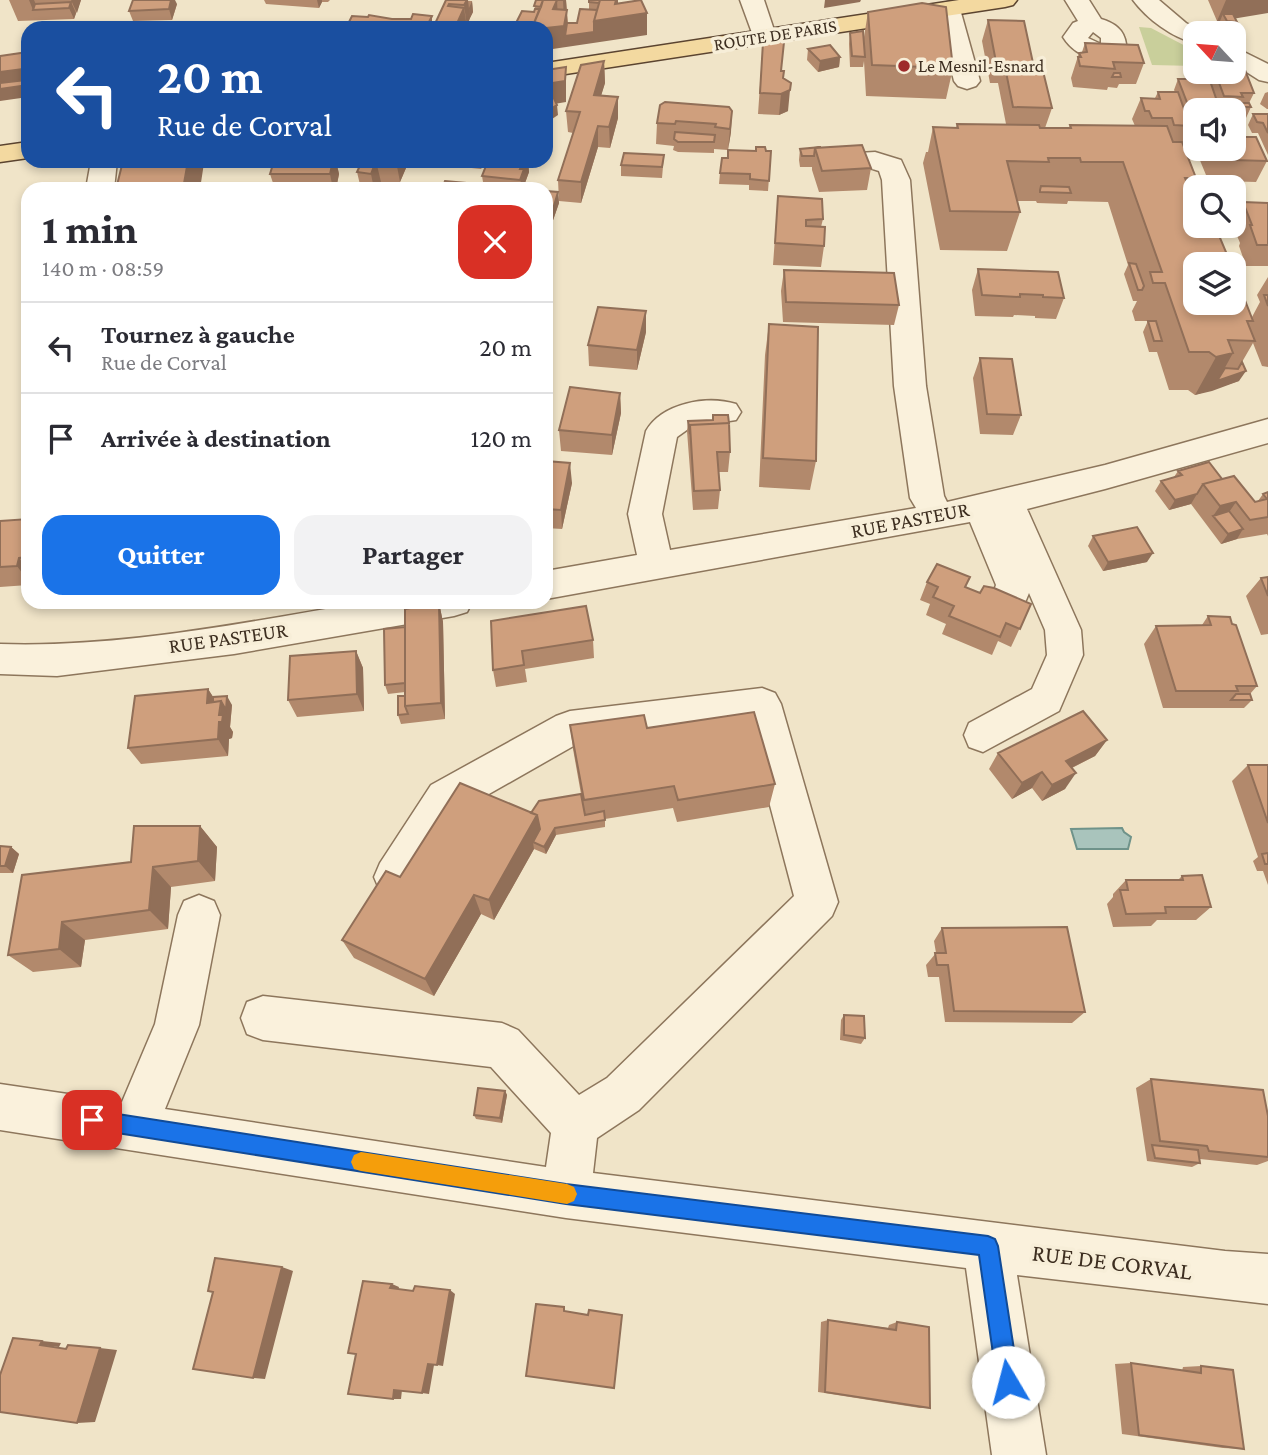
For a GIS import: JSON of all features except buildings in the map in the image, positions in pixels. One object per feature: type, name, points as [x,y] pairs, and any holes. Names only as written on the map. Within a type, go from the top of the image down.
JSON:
[{"type":"main road","name":"ROUTE DE PARIS","points":[[553,68],[1005,0]]},
{"type":"main road","points":[[0,154],[21,151]]},
{"type":"street","points":[[752,0],[764,36]]},
{"type":"street","points":[[1077,0],[1091,24]]},
{"type":"street","points":[[1145,0],[1183,30]]},
{"type":"street","points":[[948,9],[967,81]]},
{"type":"street","points":[[1246,61],[1268,75]]},
{"type":"street","points":[[833,161],[874,160],[891,166],[896,180],[910,386],[927,498],[939,517]]},
{"type":"street","points":[[656,564],[645,514],[662,431],[683,416],[725,412]]},
{"type":"street","name":"RUE PASTEUR","points":[[553,584],[939,517],[1105,477],[1268,431]]},
{"type":"street","points":[[993,503],[1014,585],[1006,607]]},
{"type":"street","points":[[983,736],[1046,699],[1065,655],[1063,630],[993,503]]},
{"type":"street","name":"RUE PASTEUR","points":[[0,659],[70,660],[234,639],[412,609]]},
{"type":"street","points":[[395,877],[445,798],[570,727],[762,704],[817,902],[623,1094],[575,1125],[566,1194]]},
{"type":"street","points":[[135,1126],[177,1025],[199,915]]},
{"type":"street","points":[[263,1018],[502,1046],[575,1125]]},
{"type":"street","name":"RUE DE CORVAL","points":[[0,1107],[566,1194],[1225,1276],[1268,1279]]},
{"type":"street","points":[[988,1246],[1019,1455]]},
{"type":"green space","points":[[1139,27],[1151,28],[1183,45],[1183,66],[1152,65]]},
{"type":"water","points":[[1122,828],[1131,837],[1128,849],[1077,849],[1071,829]]},
{"type":"slow traffic","points":[[361,1162],[567,1194]]},
{"type":"place","name":"Le Mesnil-Esnard","points":[[904,66]]},
{"type":"route","points":[[92,1120],[566,1194],[988,1246],[1008,1382]]}]
